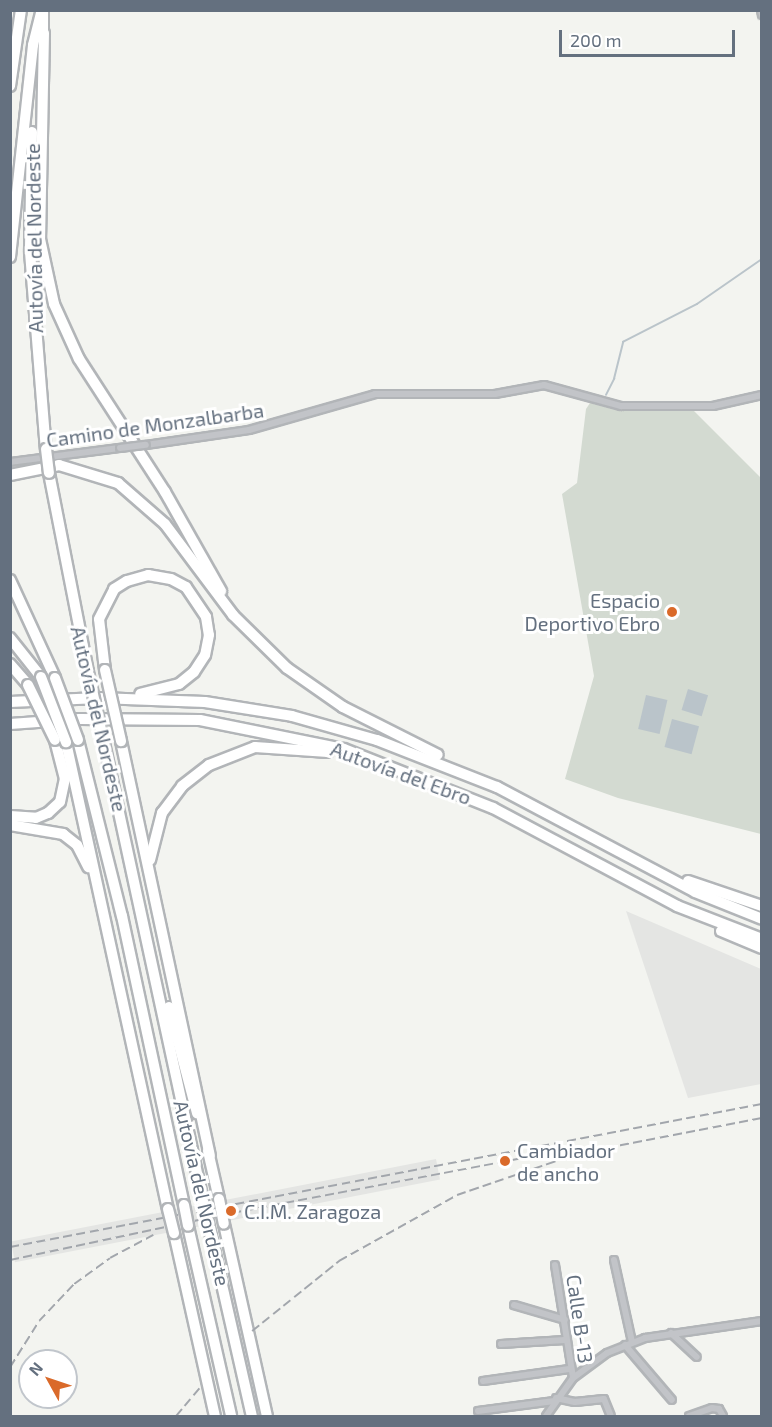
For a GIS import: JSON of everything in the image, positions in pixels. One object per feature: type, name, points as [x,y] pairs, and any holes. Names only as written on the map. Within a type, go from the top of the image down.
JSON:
[{"type":"highway","points":[[10,86],[21,10]]},
{"type":"highway","points":[[10,256],[33,45],[43,10]]},
{"type":"highway","name":"Autovía del Nordeste","points":[[43,10],[44,33],[33,112],[30,252],[45,449],[88,672],[252,1416]]},
{"type":"highway","points":[[44,33],[40,239],[54,304],[79,359],[251,633]]},
{"type":"highway","points":[[10,475],[59,465],[118,483],[165,524],[220,600],[251,633],[302,680],[343,707],[555,816]]},
{"type":"highway","points":[[10,702],[145,694],[179,684],[198,667],[208,641],[206,617],[195,595],[176,581],[154,575],[133,578],[114,590],[99,619],[105,670],[121,741],[224,1224],[267,1416]]},
{"type":"highway","name":"Autovía del Nordeste","points":[[10,580],[55,678],[78,740],[134,978],[231,1416]]},
{"type":"highway","points":[[10,638],[41,677],[60,741],[81,798],[100,903],[215,1416]]},
{"type":"highway","points":[[10,664],[28,685],[60,741],[65,779],[60,802],[48,813],[36,818],[10,816]]},
{"type":"highway","name":"Autovía del Ebro","points":[[10,702],[99,698],[205,702],[292,716],[435,760],[555,816],[694,892],[762,919]]},
{"type":"highway","name":"Autovía del Ebro","points":[[13,725],[80,719],[200,720],[334,747],[404,771],[493,808],[677,906],[762,939]]},
{"type":"highway","points":[[149,873],[156,829],[171,799],[197,773],[223,758],[255,747],[286,746],[338,754],[404,771]]},
{"type":"highway","points":[[10,825],[52,831],[70,838],[83,854],[100,903]]},
{"type":"highway","points":[[593,837],[697,886],[762,906]]},
{"type":"highway","points":[[677,906],[715,928],[762,948]]},
{"type":"highway","points":[[134,978],[140,1079]]},
{"type":"highway","points":[[158,982],[166,996],[187,1086],[210,1156]]},
{"type":"street","points":[[760,10],[762,15]]},
{"type":"street","name":"Camino de Monzalbarba","points":[[10,462],[249,430],[375,394],[495,394],[544,385],[621,406],[713,406],[762,395]]},
{"type":"street","points":[[614,1260],[632,1342]]},
{"type":"street","name":"Calle B-13","points":[[555,1264],[565,1320],[569,1369],[573,1378]]},
{"type":"street","points":[[514,1305],[565,1320]]},
{"type":"street","points":[[546,1416],[573,1378],[607,1353],[625,1345],[671,1333],[762,1321]]},
{"type":"street","points":[[671,1333],[697,1357]]},
{"type":"street","points":[[501,1344],[565,1340]]},
{"type":"street","points":[[625,1345],[672,1400]]},
{"type":"street","points":[[483,1381],[569,1369]]},
{"type":"street","points":[[478,1411],[556,1400],[575,1402],[604,1399],[611,1416]]},
{"type":"street","points":[[689,1416],[712,1408],[719,1409],[723,1416]]},
{"type":"shaded area","name":"Espacio Deportivo Ebro","points":[[590,403],[616,410],[693,410],[761,478],[761,834],[618,798],[565,779],[594,676],[562,494],[577,483],[586,409]]},
{"type":"shaded area","points":[[688,689],[708,695],[702,716],[682,710]]},
{"type":"shaded area","points":[[646,695],[667,700],[660,734],[638,729]]},
{"type":"shaded area","points":[[672,719],[699,726],[692,754],[664,747]]},
{"type":"shaded area","points":[[626,911],[761,969],[761,1084],[688,1098]]},
{"type":"shaded area","name":"C.I.M. Zaragoza","points":[[436,1159],[440,1180],[15,1262],[11,1242]]},
{"type":"waterway","points":[[606,395],[614,379],[623,342],[697,304],[762,259]]},
{"type":"railway","points":[[10,1247],[762,1104]]},
{"type":"railway","points":[[252,1331],[339,1261],[457,1195],[580,1153],[762,1118]]},
{"type":"railway","points":[[512,1160],[565,1150]]},
{"type":"railway","points":[[232,1213],[497,1163]]},
{"type":"railway","points":[[10,1260],[235,1212]]},
{"type":"railway","points":[[10,1367],[39,1321],[74,1284],[110,1258],[153,1235]]},
{"type":"railway","points":[[176,1416],[202,1385]]},
{"type":"place","name":"Espacio Deportivo Ebro","points":[[672,612]]},
{"type":"place","name":"Cambiador de ancho","points":[[505,1161]]},
{"type":"place","name":"C.I.M. Zaragoza","points":[[231,1211]]}]
